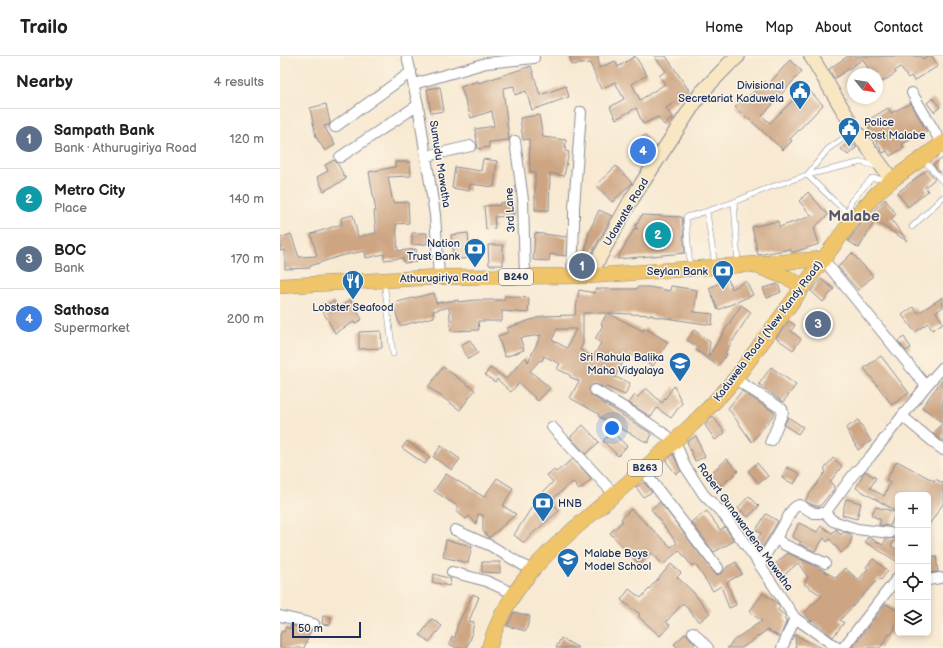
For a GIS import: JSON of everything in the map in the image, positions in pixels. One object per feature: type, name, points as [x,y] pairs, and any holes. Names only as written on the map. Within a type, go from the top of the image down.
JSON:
[{"type":"main road","name":"Kaduwela Road (New Kandy Road)","points":[[489,648],[496,628],[514,594],[531,570],[570,532],[643,470],[718,400],[803,287],[823,259],[850,216],[890,176],[922,158],[943,143]]},
{"type":"main road","name":"Athurugiriya Road","points":[[280,286],[439,277],[589,276],[716,268],[823,259]]},
{"type":"main road","name":"Athurugiriya Road","points":[[746,265],[788,278],[803,287]]},
{"type":"street","name":"Sumudu Mawatha","points":[[408,56],[427,156],[435,215],[439,277]]},
{"type":"street","name":"Udawatte Road","points":[[589,276],[631,200],[701,93],[738,56]]},
{"type":"street","points":[[811,56],[855,130],[890,176]]},
{"type":"street","points":[[414,84],[486,63],[534,58]]},
{"type":"street","points":[[335,127],[411,72]]},
{"type":"street","points":[[912,93],[943,143]]},
{"type":"street","points":[[340,156],[418,105]]},
{"type":"street","points":[[572,276],[574,207],[580,112]]},
{"type":"street","name":"3rd Lane","points":[[515,141],[523,200],[525,277]]},
{"type":"street","points":[[427,156],[471,146]]},
{"type":"street","points":[[823,259],[926,386]]},
{"type":"street","points":[[825,513],[837,495],[943,367]]},
{"type":"street","points":[[735,379],[782,409],[783,412],[771,441]]},
{"type":"street","points":[[595,390],[675,441]]},
{"type":"street","points":[[902,416],[943,450]]},
{"type":"street","points":[[552,427],[614,494]]},
{"type":"street","name":"Robert Gunawardena Mawatha","points":[[675,441],[685,466],[704,495],[723,514],[795,618]]},
{"type":"street","points":[[643,470],[718,568]]},
{"type":"street","points":[[759,565],[795,507],[799,505],[814,513],[825,513],[834,521],[857,529],[890,533]]},
{"type":"street","points":[[455,530],[492,546],[531,570]]},
{"type":"street","points":[[776,538],[783,544],[824,563]]},
{"type":"street","points":[[452,572],[486,581],[514,594]]},
{"type":"street","points":[[931,580],[940,578]]},
{"type":"street","points":[[843,648],[895,580]]},
{"type":"street","points":[[280,616],[314,624]]},
{"type":"street","points":[[782,648],[795,618],[838,648]]},
{"type":"street","points":[[693,632],[708,648]]},
{"type":"lane","points":[[807,175],[828,150],[855,130]]},
{"type":"lane","points":[[922,158],[943,182]]},
{"type":"lane","points":[[691,269],[686,217],[706,212],[768,188],[807,175],[862,162],[879,167],[890,176]]},
{"type":"lane","points":[[807,175],[850,216]]},
{"type":"lane","points":[[912,227],[943,197]]},
{"type":"lane","points":[[734,202],[746,265]]},
{"type":"lane","points":[[706,212],[716,268]]},
{"type":"lane","points":[[384,280],[393,354]]},
{"type":"building","points":[[570,56],[598,56],[599,68],[615,61],[618,67],[635,56],[647,75],[632,84],[640,100],[665,84],[659,76],[666,71],[654,56],[666,56],[690,92],[666,108],[673,118],[664,125],[658,117],[643,124],[636,108],[616,119],[610,107],[624,99],[615,82],[601,89],[590,63],[571,65]]},
{"type":"building","points":[[848,56],[921,56],[923,59],[927,56],[932,56],[938,66],[914,81],[911,76],[908,78],[900,67],[895,71],[896,73],[883,81],[883,68],[868,68],[863,59],[850,68],[847,68],[847,70],[834,79],[829,69]]},
{"type":"building","points":[[790,60],[802,71],[762,116],[770,123],[806,87],[823,105],[790,139],[792,141],[783,150],[735,107],[765,81],[768,85]]},
{"type":"building","points":[[531,66],[540,95],[566,86],[569,97],[532,110],[526,91],[515,95],[514,86],[503,88],[509,140],[489,142],[489,147],[478,149],[475,129],[494,126],[492,111],[471,118],[461,87],[478,81],[479,83]]},
{"type":"building","points":[[440,87],[444,111],[431,113],[427,89]]},
{"type":"building","points":[[933,98],[940,107],[934,112],[927,103]]},
{"type":"building","points":[[911,103],[927,132],[902,144],[904,148],[890,156],[887,151],[883,153],[865,122],[888,108],[891,113]]},
{"type":"building","points":[[326,104],[330,123],[329,125],[324,126],[335,145],[325,151],[316,137],[310,108]]},
{"type":"building","points":[[539,115],[543,137],[566,140],[565,151],[569,152],[564,176],[550,173],[549,210],[535,210],[535,172],[530,172],[529,139],[523,140],[520,118]]},
{"type":"building","points":[[645,135],[654,149],[639,159],[630,144]]},
{"type":"building","name":"Police Post Malabe","points":[[850,141],[857,147],[848,155],[841,149]]},
{"type":"building","points":[[943,158],[943,173],[942,174],[933,165]]},
{"type":"building","points":[[483,159],[497,161],[494,187],[470,184],[469,191],[452,188],[455,167],[481,171]]},
{"type":"building","points":[[334,160],[346,179],[324,191],[317,177],[328,171],[325,165]]},
{"type":"building","points":[[395,162],[410,162],[411,176],[388,177],[393,203],[408,202],[409,223],[396,224],[398,251],[416,249],[418,262],[404,263],[403,258],[384,260],[384,254],[366,258],[365,251],[340,256],[310,266],[310,268],[285,269],[285,250],[280,251],[280,238],[291,234],[299,257],[317,256],[311,234],[342,224],[341,218],[353,215],[358,237],[376,233],[374,211],[376,211],[369,172],[395,167]]},
{"type":"building","points":[[616,166],[632,183],[612,202],[596,185]]},
{"type":"building","points":[[927,170],[935,179],[925,187],[928,191],[908,207],[897,193]]},
{"type":"building","points":[[808,192],[828,215],[814,228],[819,244],[794,252],[790,249],[758,255],[752,227],[778,221],[779,227],[812,216],[799,201]]},
{"type":"building","points":[[885,199],[896,214],[891,219],[907,241],[875,221],[859,248],[848,241],[860,225]]},
{"type":"building","points":[[512,202],[513,216],[494,217],[495,228],[486,229],[484,206],[500,205],[500,203]]},
{"type":"building","points":[[599,210],[612,216],[589,258],[584,257],[589,232]]},
{"type":"building","points":[[642,215],[682,217],[685,253],[617,259],[635,228],[638,229],[635,227]]},
{"type":"building","points":[[412,233],[427,233],[427,244],[412,245]]},
{"type":"building","points":[[468,233],[470,258],[454,260],[451,235]]},
{"type":"building","points":[[535,233],[567,237],[566,256],[550,254],[549,261],[533,260]]},
{"type":"building","points":[[488,245],[503,245],[503,265],[489,265]]},
{"type":"building","points":[[852,253],[873,276],[858,290],[838,267]]},
{"type":"building","points":[[728,279],[732,289],[746,281],[753,295],[718,310],[709,288]]},
{"type":"building","points":[[821,279],[834,289],[823,302],[811,291]]},
{"type":"building","points":[[778,284],[781,292],[767,298],[763,288]]},
{"type":"building","points":[[671,286],[697,290],[694,312],[713,314],[712,325],[652,316],[653,315],[608,313],[643,331],[645,328],[668,342],[653,366],[638,356],[637,358],[630,354],[628,358],[626,357],[615,377],[630,383],[625,395],[596,384],[592,385],[589,389],[592,396],[652,434],[648,443],[598,416],[599,414],[570,398],[579,381],[557,369],[560,364],[544,356],[542,361],[540,360],[530,371],[550,388],[538,401],[519,383],[511,392],[497,379],[495,382],[485,375],[490,368],[506,379],[526,357],[528,362],[541,335],[520,338],[524,350],[505,357],[498,336],[509,332],[507,328],[543,316],[575,315],[579,290],[595,293],[595,289],[637,289],[637,287],[649,287],[670,291]],"holes":[[[583,313],[607,313],[601,324],[603,325],[595,339],[601,343],[593,357],[587,353],[583,360],[583,351],[580,350],[583,343]],[[557,329],[576,329],[567,348],[552,340]]]},
{"type":"building","points":[[434,293],[436,303],[458,300],[458,302],[475,300],[504,300],[505,296],[529,298],[528,313],[502,311],[502,321],[478,321],[479,330],[451,331],[449,307],[433,311],[434,317],[400,326],[393,303]]},
{"type":"building","points":[[943,297],[943,307],[936,312],[943,323],[932,330],[928,323],[915,332],[902,315],[913,307],[918,313]]},
{"type":"building","points":[[350,300],[362,319],[355,324],[354,322],[335,333],[321,308],[334,301],[338,308]]},
{"type":"building","points":[[741,305],[751,312],[725,353],[727,354],[718,366],[696,350],[698,347],[687,340],[694,330],[710,342],[708,357]]},
{"type":"building","points":[[789,321],[795,325],[791,331],[801,339],[793,350],[776,338]]},
{"type":"building","points":[[381,331],[382,348],[359,349],[359,332]]},
{"type":"building","points":[[904,337],[911,348],[906,351],[898,341]]},
{"type":"building","points":[[470,340],[478,353],[468,359],[461,345]]},
{"type":"building","points":[[881,356],[909,393],[892,405],[864,368]]},
{"type":"building","points":[[443,367],[475,390],[460,410],[428,387]]},
{"type":"building","points":[[771,367],[796,385],[783,402],[759,384]]},
{"type":"building","points":[[943,379],[943,423],[922,407]]},
{"type":"building","points":[[674,386],[682,403],[671,418],[657,408],[651,417],[629,403],[635,395],[638,397],[646,388],[662,403]]},
{"type":"building","points":[[742,391],[775,413],[752,442],[728,408]]},
{"type":"building","points":[[713,416],[725,433],[715,440],[705,425]]},
{"type":"building","points":[[788,417],[803,427],[798,434],[784,425]]},
{"type":"building","points":[[858,420],[871,441],[858,450],[846,428]]},
{"type":"building","points":[[943,423],[943,442],[933,434]]},
{"type":"building","points":[[583,425],[599,442],[586,454],[570,437]]},
{"type":"building","points":[[612,432],[627,446],[618,456],[603,441]]},
{"type":"building","points":[[696,436],[705,457],[695,461],[687,442]]},
{"type":"building","points":[[407,441],[430,457],[425,464],[402,448]]},
{"type":"building","points":[[441,446],[460,459],[452,470],[433,457]]},
{"type":"building","points":[[673,454],[681,471],[676,474],[666,461]]},
{"type":"building","points":[[833,458],[842,466],[830,482],[834,486],[834,489],[820,506],[806,502],[806,499],[826,471],[824,469]]},
{"type":"building","points":[[573,459],[592,479],[579,490],[573,482],[551,500],[559,511],[532,534],[524,543],[514,535],[539,496],[553,482],[547,475],[554,470],[556,472]]},
{"type":"building","points":[[727,459],[738,471],[721,486],[710,474]]},
{"type":"building","points":[[897,461],[934,481],[935,479],[943,483],[943,504],[931,522],[931,492],[895,492],[895,510],[856,488],[865,471],[876,478],[870,488],[884,496],[890,483],[886,480]]},
{"type":"building","points":[[757,463],[768,476],[759,483],[748,471]]},
{"type":"building","points":[[787,467],[800,474],[794,484],[782,478]]},
{"type":"building","points":[[446,474],[484,497],[497,478],[513,488],[503,506],[516,514],[489,538],[483,531],[483,515],[478,514],[476,524],[469,516],[466,519],[456,511],[459,507],[434,491]]},
{"type":"building","points":[[644,482],[652,492],[643,497],[636,487]]},
{"type":"building","points":[[749,496],[759,506],[748,517],[738,508]]},
{"type":"building","points":[[846,499],[861,503],[857,519],[842,515]]},
{"type":"building","points":[[660,502],[716,575],[722,573],[727,567],[736,562],[742,574],[727,582],[736,605],[729,608],[721,586],[713,591],[695,564],[692,566],[679,550],[663,565],[652,553],[640,565],[610,533],[623,521],[621,519],[631,509],[671,547],[677,543],[651,509]]},
{"type":"building","points":[[876,507],[895,512],[890,526],[879,525],[881,520],[871,515]]},
{"type":"building","points":[[707,511],[720,530],[725,527],[734,541],[714,552],[691,522]]},
{"type":"building","points":[[766,514],[778,521],[759,553],[754,546],[761,533],[756,530]]},
{"type":"building","points":[[799,523],[817,532],[821,526],[832,533],[836,529],[841,535],[844,532],[849,533],[852,537],[849,546],[841,553],[830,539],[827,542],[824,538],[815,551],[799,544],[801,542],[792,537]]},
{"type":"building","points":[[868,537],[883,545],[886,539],[895,538],[891,546],[895,548],[895,560],[865,542]]},
{"type":"building","points":[[446,540],[472,546],[468,563],[443,557]]},
{"type":"building","points":[[788,553],[836,578],[845,568],[858,580],[868,569],[866,567],[873,559],[888,571],[881,580],[879,578],[840,620],[844,623],[833,637],[812,620],[811,621],[804,613],[822,596],[804,584],[808,577],[798,563],[782,577],[773,566]]},
{"type":"building","points":[[936,556],[938,572],[931,573],[931,557]]},
{"type":"building","points":[[482,562],[500,562],[500,573],[482,572]]},
{"type":"building","points":[[671,564],[681,573],[677,577],[693,592],[710,613],[699,622],[683,603],[666,622],[670,625],[660,636],[638,616],[640,614],[621,600],[629,589],[641,598]]},
{"type":"building","points":[[434,574],[451,579],[449,586],[432,582]]},
{"type":"building","points":[[763,593],[777,603],[780,607],[778,610],[786,616],[784,619],[787,620],[780,637],[767,630],[742,648],[727,648],[735,639],[762,621],[749,612]]},
{"type":"building","points":[[473,594],[479,597],[469,621],[474,622],[471,638],[466,648],[457,648],[449,644],[452,636],[455,638],[457,626]]},
{"type":"building","points":[[886,604],[895,609],[895,628],[880,648],[852,647]]},
{"type":"building","points":[[514,612],[530,616],[526,631],[507,626]]},
{"type":"building","points":[[323,616],[331,617],[330,625],[322,624]]},
{"type":"building","points":[[432,619],[442,626],[429,642],[420,635]]},
{"type":"building","points":[[291,625],[311,630],[304,648],[280,648],[280,635],[282,631],[284,632],[286,627],[290,629]]},
{"type":"building","points":[[686,633],[695,644],[691,648],[678,648],[674,644]]},
{"type":"building","points":[[795,635],[822,648],[796,648]]},
{"type":"building","points":[[561,638],[579,648],[556,648]]},
{"type":"place","name":"Divisional Secretariat Kaduwela","points":[[800,110]]},
{"type":"place","name":"Police Post Malabe","points":[[849,148]]},
{"type":"place","name":"Sathosa","points":[[643,151]]},
{"type":"place","name":"Metro City","points":[[658,235]]},
{"type":"place","name":"Sampath Bank","points":[[582,266]]},
{"type":"place","name":"Nation Trust Bank","points":[[475,268]]},
{"type":"place","name":"Seylan Bank","points":[[723,290]]},
{"type":"place","name":"Lobster Seafood","points":[[353,300]]},
{"type":"place","name":"BOC","points":[[818,324]]},
{"type":"place","name":"Sri Rahula Balika Maha Vidyalaya","points":[[680,382]]},
{"type":"place","name":"HNB","points":[[543,522]]},
{"type":"place","name":"Malabe Boys Model School","points":[[568,578]]},
{"type":"district","name":"Malabe","points":[[854,216]]}]
